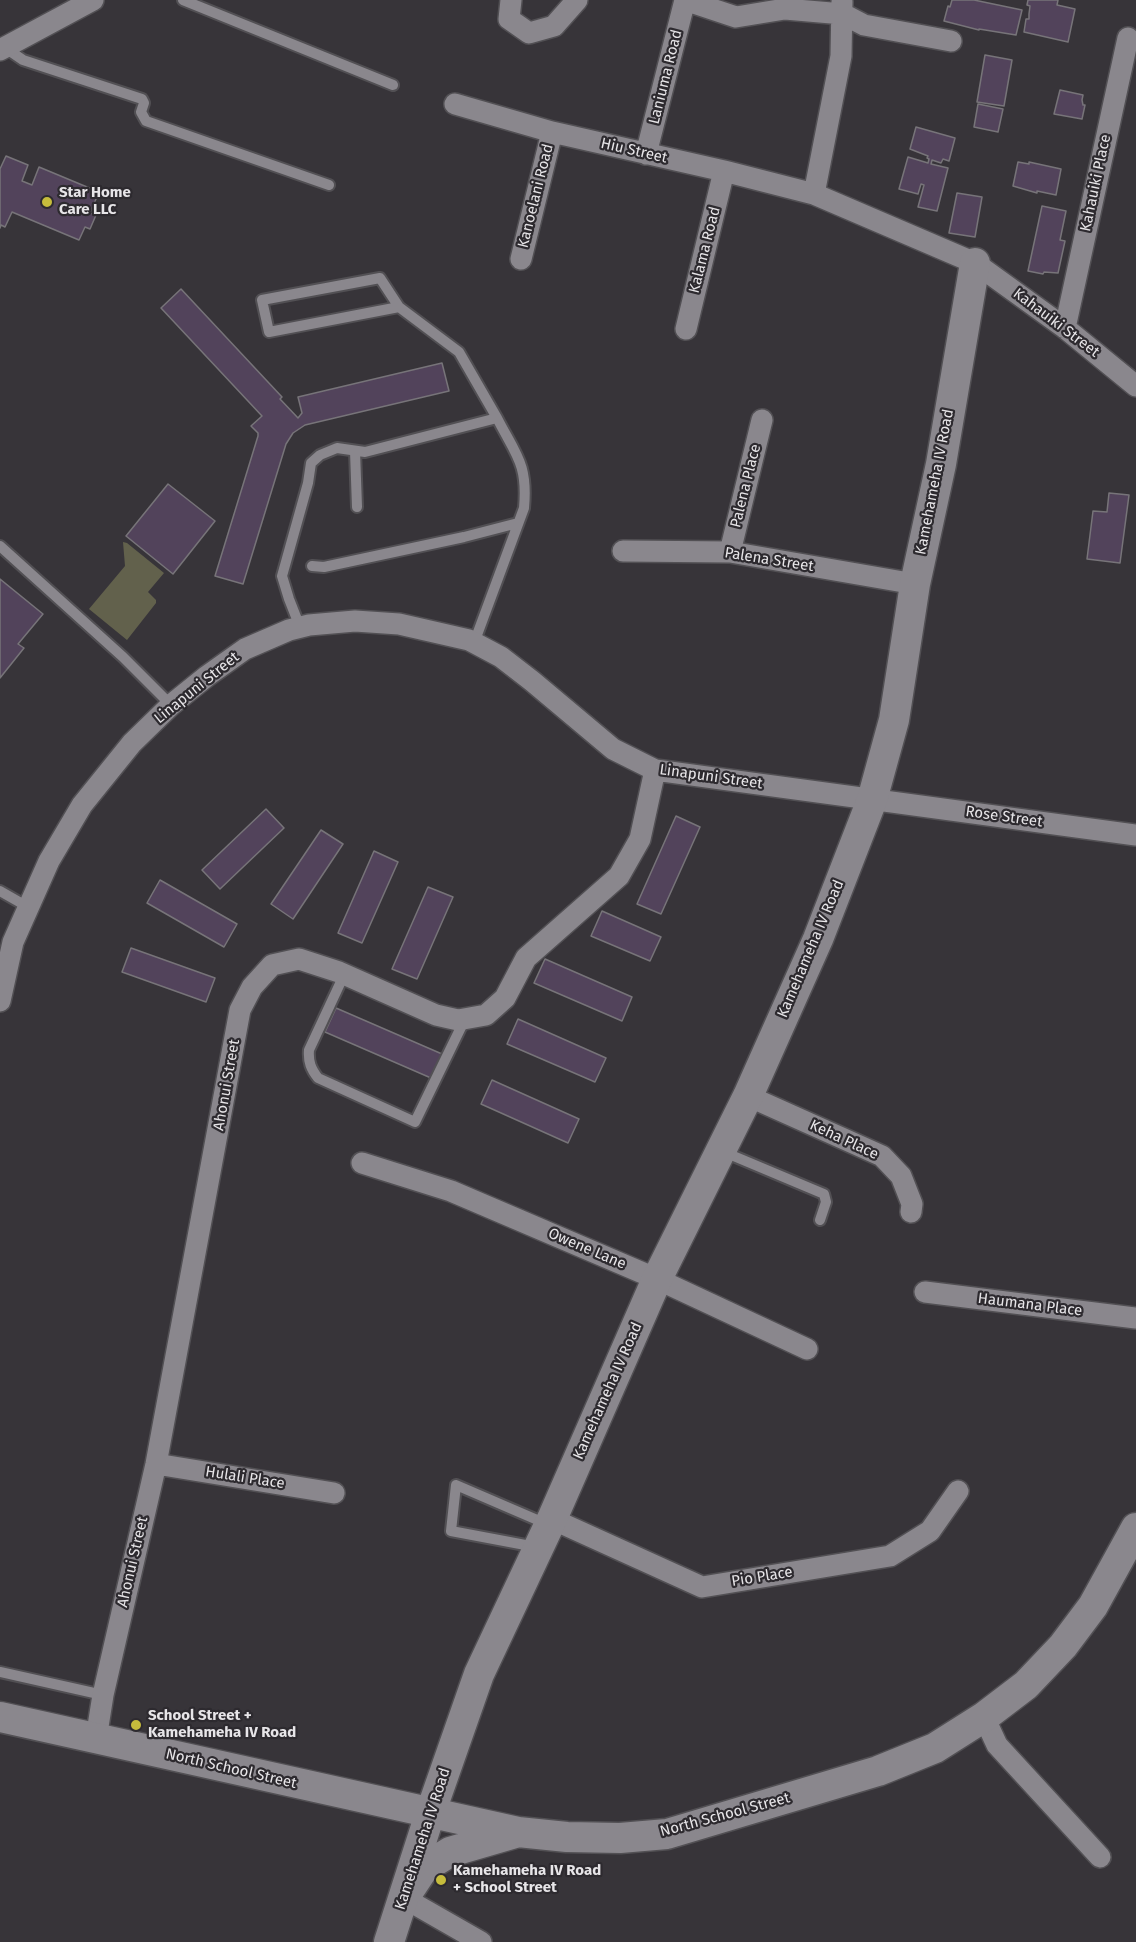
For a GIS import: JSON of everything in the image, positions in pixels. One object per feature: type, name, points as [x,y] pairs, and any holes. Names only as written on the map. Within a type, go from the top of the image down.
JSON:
[{"type":"street","points":[[2,49],[93,0]]},
{"type":"street","points":[[511,0],[509,19],[529,33],[554,26],[577,0]]},
{"type":"street","points":[[685,0],[736,17],[785,9],[843,7],[864,25],[951,41]]},
{"type":"street","name":"Laniuma Road","points":[[646,154],[685,0]]},
{"type":"street","points":[[843,7],[842,56],[814,194],[975,263]]},
{"type":"street","name":"Kahauiki Place","points":[[1065,327],[1128,38]]},
{"type":"street","name":"Hiu Street","points":[[454,104],[552,132],[814,194]]},
{"type":"street","name":"Kanoelani Road","points":[[521,259],[552,132]]},
{"type":"street","name":"Kalama Road","points":[[686,329],[724,171]]},
{"type":"street","name":"Kahauiki Street","points":[[975,263],[1065,327],[1136,386]]},
{"type":"street","name":"Kamehameha IV Road","points":[[389,1942],[430,1814],[480,1674],[657,1279],[748,1095],[818,939],[872,800],[894,720],[915,584],[941,464],[975,263]]},
{"type":"street","name":"Palena Place","points":[[730,552],[762,420]]},
{"type":"street","name":"Palena Street","points":[[623,551],[730,552],[915,584]]},
{"type":"street","name":"Linapuni Street","points":[[0,1001],[13,942],[49,861],[82,805],[132,743],[171,705],[245,649],[300,627],[355,621],[399,624],[469,640],[501,657],[613,749],[655,770],[872,800]]},
{"type":"street","name":"Ahonui Street","points":[[96,1739],[103,1695],[156,1464],[240,1010],[252,987],[272,964],[298,959],[344,975],[436,1015],[458,1020],[486,1015],[505,998],[526,958],[619,876],[640,839],[655,770]]},
{"type":"street","name":"Rose Street","points":[[872,800],[1136,835]]},
{"type":"street","name":"Keha Place","points":[[748,1095],[882,1156],[901,1176],[912,1204],[911,1212]]},
{"type":"street","name":"Owene Lane","points":[[362,1163],[451,1191],[657,1279],[807,1349]]},
{"type":"street","name":"Haumana Place","points":[[925,1292],[1136,1318]]},
{"type":"street","name":"Hulali Place","points":[[156,1464],[333,1493]]},
{"type":"street","name":"Pio Place","points":[[546,1530],[702,1587],[890,1556],[930,1530],[958,1491]]},
{"type":"street","name":"North School Street","points":[[0,1717],[518,1832],[567,1837],[620,1838],[667,1834],[878,1772],[935,1748],[984,1717],[1026,1686],[1063,1646],[1093,1606],[1136,1528]]},
{"type":"street","points":[[984,1717],[997,1745],[1100,1857]]},
{"type":"street","points":[[481,1942],[404,1898],[424,1868],[450,1852],[518,1832]]},
{"type":"lane","points":[[183,0],[393,85]]},
{"type":"lane","points":[[2,49],[23,60],[142,99],[144,103],[141,112],[146,121],[329,185]]},
{"type":"lane","points":[[399,307],[269,332],[262,300],[380,278],[399,307],[459,352],[513,445],[524,472],[526,484],[525,499],[518,523],[474,643]]},
{"type":"lane","points":[[300,627],[282,576],[308,483],[311,463],[320,455],[337,448],[365,452],[497,418]]},
{"type":"lane","points":[[355,452],[357,507]]},
{"type":"lane","points":[[312,566],[324,567],[518,523]]},
{"type":"lane","points":[[0,546],[123,657],[171,705]]},
{"type":"lane","points":[[0,891],[28,908]]},
{"type":"lane","points":[[344,975],[309,1050],[308,1058],[312,1069],[318,1078],[415,1122],[465,1019]]},
{"type":"lane","points":[[721,1151],[824,1194],[826,1202],[819,1220]]},
{"type":"lane","points":[[456,1485],[546,1530],[451,1530],[456,1485]]},
{"type":"lane","points":[[0,1672],[103,1695]]},
{"type":"shaded area","points":[[123,542],[164,573],[148,592],[156,603],[127,640],[89,609],[125,566]]},
{"type":"building","points":[[952,0],[974,0],[1022,10],[1016,35],[979,30],[944,21]]},
{"type":"building","points":[[1028,0],[1058,0],[1057,5],[1075,9],[1068,42],[1024,32],[1026,19],[1029,19]]},
{"type":"building","points":[[985,55],[1012,60],[1004,106],[977,102]]},
{"type":"building","points":[[1060,90],[1083,95],[1083,105],[1085,105],[1082,119],[1054,114]]},
{"type":"building","points":[[978,104],[1003,109],[998,132],[974,127]]},
{"type":"building","points":[[916,127],[955,138],[949,161],[943,159],[941,163],[932,160],[931,164],[948,168],[937,211],[918,207],[924,185],[921,184],[918,194],[899,189],[908,157],[928,163],[928,156],[910,149]]},
{"type":"building","name":"Star Home Care LLC","points":[[6,156],[28,165],[22,181],[32,185],[39,167],[99,192],[90,213],[96,215],[90,229],[85,227],[79,240],[12,212],[5,227],[1,225],[0,228],[0,169]]},
{"type":"building","points":[[1018,162],[1061,169],[1056,195],[1037,191],[1037,193],[1013,186]]},
{"type":"building","points":[[957,193],[982,197],[975,237],[949,233]]},
{"type":"building","points":[[1042,206],[1066,211],[1060,240],[1065,241],[1058,273],[1044,272],[1043,274],[1028,271]]},
{"type":"building","points":[[181,289],[282,397],[280,399],[298,418],[302,413],[298,397],[442,363],[449,391],[305,425],[293,433],[286,444],[243,584],[215,576],[258,436],[251,426],[262,416],[161,308]]},
{"type":"building","points":[[168,484],[215,521],[173,574],[126,536]]},
{"type":"building","points":[[1109,493],[1129,495],[1120,563],[1087,559],[1093,511],[1107,512]]},
{"type":"building","points":[[0,579],[43,614],[18,644],[24,648],[0,678]]},
{"type":"building","points":[[266,809],[284,828],[220,889],[202,870]]},
{"type":"building","points":[[676,816],[700,827],[661,914],[637,904]]},
{"type":"building","points":[[321,830],[343,844],[293,919],[271,904]]},
{"type":"building","points":[[374,851],[398,862],[362,943],[338,933]]},
{"type":"building","points":[[160,880],[237,924],[224,947],[147,903]]},
{"type":"building","points":[[428,887],[453,897],[417,979],[392,969]]},
{"type":"building","points":[[602,911],[661,937],[650,961],[591,936]]},
{"type":"building","points":[[131,948],[215,978],[206,1002],[122,972]]},
{"type":"building","points":[[545,959],[632,997],[622,1021],[534,983]]},
{"type":"building","points":[[336,1008],[442,1054],[431,1078],[325,1032]]},
{"type":"building","points":[[518,1019],[606,1058],[595,1082],[507,1044]]},
{"type":"building","points":[[492,1080],[579,1119],[568,1143],[481,1104]]},
{"type":"place","name":"Star Home Care LLC","points":[[47,202]]},
{"type":"place","name":"School Street + Kamehameha IV Road","points":[[136,1725]]},
{"type":"place","name":"Kamehameha IV Road + School Street","points":[[441,1880]]}]
